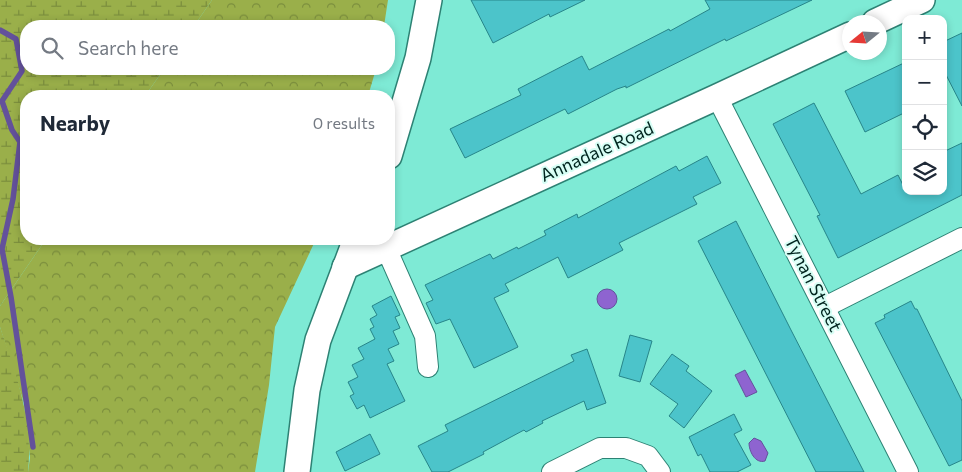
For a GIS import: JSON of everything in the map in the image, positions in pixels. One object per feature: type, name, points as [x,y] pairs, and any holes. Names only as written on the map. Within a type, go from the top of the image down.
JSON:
[{"type":"street","points":[[395,136],[418,58],[430,0]]},
{"type":"street","points":[[887,16],[913,2]]},
{"type":"street","name":"Annadale Road","points":[[395,244],[718,97],[842,38]]},
{"type":"street","name":"Tynan Street","points":[[718,97],[908,472]]},
{"type":"street","points":[[825,307],[962,238]]},
{"type":"street","points":[[297,472],[307,390],[316,348],[354,245]]},
{"type":"street","name":"Annadale Road","points":[[345,268],[393,245]]},
{"type":"street","points":[[386,248],[425,336],[428,367]]},
{"type":"street","points":[[552,472],[600,448],[626,448],[648,456],[660,472]]},
{"type":"green space","points":[[0,0],[212,0],[198,20],[20,20],[20,75],[160,75],[149,90],[20,90],[20,245],[42,245],[0,306]]},
{"type":"green space","points":[[212,0],[388,0],[385,20],[198,20]]},
{"type":"green space","points":[[160,75],[374,75],[370,90],[149,90]]},
{"type":"green space","points":[[42,245],[313,245],[275,327],[269,385],[255,472],[28,472],[30,458],[24,403],[0,327],[0,306]]},
{"type":"green space","points":[[0,327],[12,362],[26,417],[29,454],[28,472],[0,472]]},
{"type":"shaded area","points":[[607,289],[614,292],[617,299],[614,306],[607,309],[600,306],[597,299],[600,292]]},
{"type":"shaded area","points":[[745,370],[757,392],[746,397],[735,375]]},
{"type":"shaded area","points":[[754,438],[761,441],[768,453],[765,461],[758,461],[751,453],[749,443]]},
{"type":"building","points":[[471,0],[585,0],[550,17],[549,14],[493,43]]},
{"type":"building","points":[[705,0],[812,0],[726,41],[725,39],[626,88],[626,86],[617,89],[568,114],[565,109],[465,158],[450,129],[521,95],[518,89],[582,56],[589,70],[669,29],[670,31],[710,9]]},
{"type":"building","points":[[962,33],[962,106],[947,77],[947,40]]},
{"type":"building","points":[[902,64],[902,114],[865,132],[845,91]]},
{"type":"building","points":[[814,103],[861,194],[898,175],[902,183],[902,195],[947,195],[947,150],[962,143],[962,195],[838,258],[817,216],[820,215],[773,124]]},
{"type":"building","points":[[707,156],[721,183],[693,197],[697,204],[619,243],[623,250],[568,278],[558,257],[505,284],[509,291],[494,298],[518,347],[474,368],[450,319],[436,324],[426,303],[433,300],[425,285],[490,254],[493,259],[517,247],[518,249],[546,235],[544,231],[577,214],[578,218],[676,166],[679,171]]},
{"type":"building","points":[[736,221],[864,472],[816,472],[724,292],[698,241]]},
{"type":"building","points":[[391,296],[400,315],[395,317],[400,328],[393,331],[399,344],[388,349],[394,361],[387,364],[405,401],[370,418],[364,405],[357,409],[350,396],[354,394],[348,382],[358,377],[352,365],[364,359],[358,348],[375,339],[370,329],[374,327],[370,319],[377,315],[372,306]]},
{"type":"building","points":[[911,301],[915,309],[917,309],[962,401],[962,460],[949,466],[875,323],[885,318],[884,315]]},
{"type":"building","points":[[630,335],[652,341],[640,382],[619,376]]},
{"type":"building","points":[[587,349],[606,403],[587,410],[584,401],[542,421],[543,423],[526,432],[524,430],[483,452],[484,454],[448,472],[432,472],[418,446],[448,431],[445,425],[574,361],[571,355]]},
{"type":"building","points":[[672,354],[689,366],[686,371],[712,391],[684,428],[669,416],[678,404],[650,384]]},
{"type":"building","points":[[734,414],[742,430],[734,434],[751,465],[737,472],[710,472],[701,454],[698,456],[689,437]]},
{"type":"building","points":[[370,434],[380,454],[345,471],[336,452]]},
{"type":"waterway","points":[[0,30],[16,39],[20,60]]},
{"type":"waterway","points":[[20,74],[2,101],[12,130],[20,142]]},
{"type":"waterway","points":[[20,142],[13,199],[2,249],[33,447]]}]
